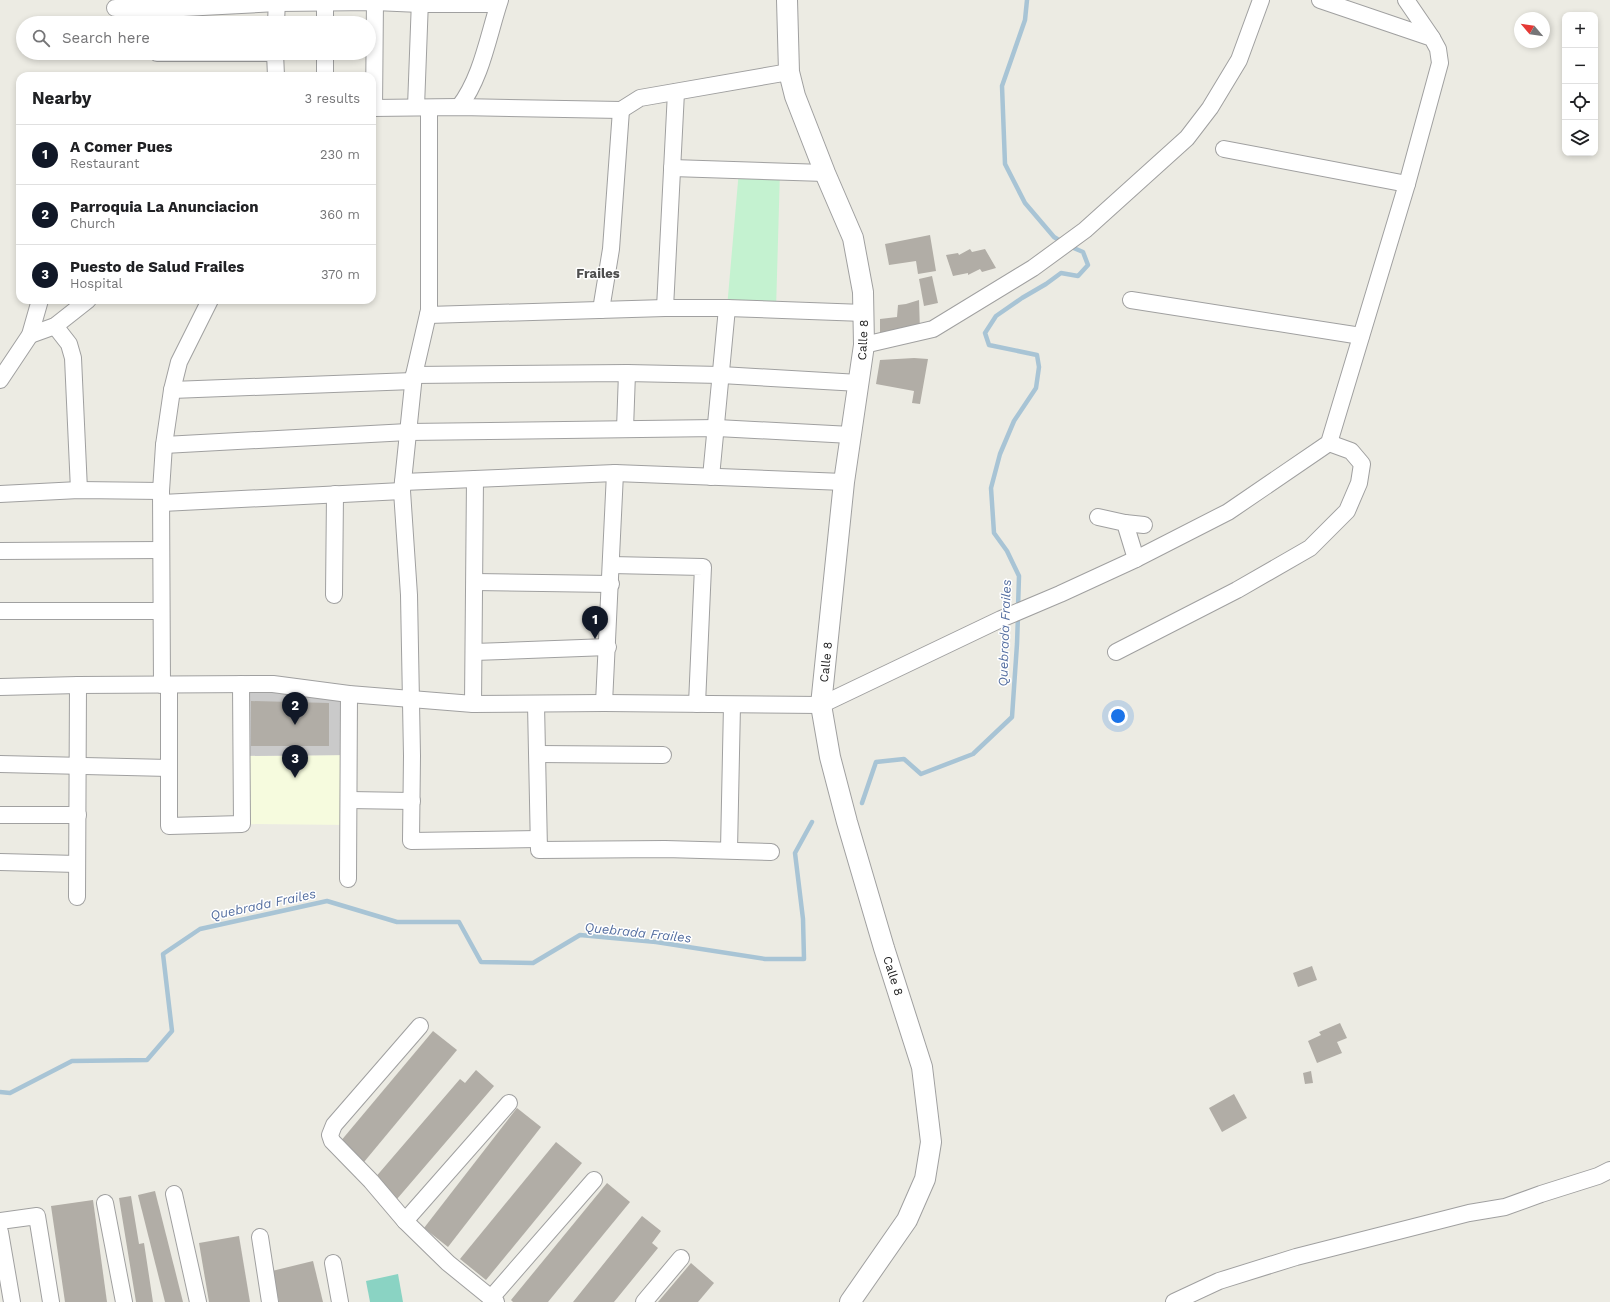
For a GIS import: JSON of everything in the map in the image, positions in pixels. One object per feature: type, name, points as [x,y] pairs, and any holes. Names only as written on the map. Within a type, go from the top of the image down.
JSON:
[{"type":"street","name":"Calle 8","points":[[787,0],[789,72],[795,96],[853,238],[863,292],[864,345],[844,482],[821,705],[830,757],[847,822],[884,948],[922,1067],[931,1142],[925,1179],[907,1220],[850,1302]]},
{"type":"street","points":[[864,345],[933,329],[1033,268],[1085,230],[1187,138],[1210,108],[1239,60],[1261,0]]},
{"type":"street","points":[[1320,0],[1432,38]]},
{"type":"street","points":[[0,687],[272,684],[349,694],[473,704],[604,703],[821,705],[1010,615],[1136,559],[1228,512],[1329,443],[1407,184],[1440,63],[1438,49],[1406,0]]},
{"type":"street","points":[[375,1],[375,16]]},
{"type":"street","points":[[115,8],[136,4],[182,10],[230,2],[499,2],[475,79],[467,97],[460,107]]},
{"type":"street","points":[[276,16],[277,2]]},
{"type":"street","points":[[325,2],[325,16]]},
{"type":"street","points":[[420,2],[429,310],[413,378],[402,487],[409,595],[412,802],[411,841],[538,839]]},
{"type":"street","points":[[275,60],[276,72]]},
{"type":"street","points":[[325,60],[325,72]]},
{"type":"street","points":[[374,60],[374,72]]},
{"type":"street","points":[[376,108],[460,107],[621,110],[640,98],[789,72]]},
{"type":"street","points":[[665,308],[676,92]]},
{"type":"street","points":[[601,310],[611,249],[621,110]]},
{"type":"street","points":[[1224,149],[1407,184]]},
{"type":"street","points":[[672,168],[826,173]]},
{"type":"street","points":[[1131,300],[1361,336]]},
{"type":"street","points":[[0,380],[30,335],[39,304]]},
{"type":"street","points":[[30,335],[55,326],[83,304]]},
{"type":"street","points":[[208,304],[179,362],[172,390],[164,445],[161,550],[162,611],[169,768],[169,826],[242,824],[241,684]]},
{"type":"street","points":[[428,315],[665,308],[727,308],[864,313]]},
{"type":"street","points":[[711,477],[717,428],[727,308]]},
{"type":"street","points":[[55,326],[69,344],[73,358],[79,490]]},
{"type":"street","points":[[172,390],[413,378],[626,373],[721,375],[859,383]]},
{"type":"street","points":[[625,428],[626,373]]},
{"type":"street","points":[[164,445],[408,432],[625,428],[717,428],[851,435]]},
{"type":"street","points":[[1116,652],[1236,590],[1310,548],[1347,511],[1359,483],[1362,464],[1351,451],[1329,443]]},
{"type":"street","points":[[0,494],[79,490],[162,497],[335,494],[474,479],[615,473],[844,482]]},
{"type":"street","points":[[604,703],[608,647],[615,473]]},
{"type":"street","points":[[473,704],[475,582],[474,479]]},
{"type":"street","points":[[334,595],[335,494]]},
{"type":"street","points":[[1098,516],[1125,523],[1144,524]]},
{"type":"street","points":[[1125,523],[1136,559]]},
{"type":"street","points":[[0,551],[161,550]]},
{"type":"street","points":[[611,565],[703,567],[697,704]]},
{"type":"street","points":[[475,582],[610,584]]},
{"type":"street","points":[[0,611],[162,611]]},
{"type":"street","points":[[474,652],[608,647]]},
{"type":"street","points":[[77,897],[78,685]]},
{"type":"street","points":[[348,880],[349,694]]},
{"type":"street","points":[[536,704],[538,754],[538,850],[665,849],[771,852]]},
{"type":"street","points":[[729,850],[732,705]]},
{"type":"street","points":[[538,754],[663,755]]},
{"type":"street","points":[[0,764],[169,768]]},
{"type":"street","points":[[349,800],[412,802]]},
{"type":"street","points":[[0,815],[78,815]]},
{"type":"street","points":[[0,862],[77,864]]},
{"type":"street","points":[[420,1026],[334,1125],[330,1135],[332,1141],[372,1181],[405,1221],[448,1263],[493,1300],[594,1180]]},
{"type":"street","points":[[405,1221],[509,1104]]},
{"type":"street","points":[[1174,1302],[1219,1281],[1296,1258],[1469,1213],[1505,1207],[1598,1176],[1610,1170]]},
{"type":"street","points":[[174,1194],[198,1302]]},
{"type":"street","points":[[105,1203],[124,1302]]},
{"type":"street","points":[[0,1221],[37,1216],[51,1302]]},
{"type":"street","points":[[0,1232],[12,1302]]},
{"type":"street","points":[[260,1237],[270,1302]]},
{"type":"street","points":[[644,1302],[682,1258]]},
{"type":"street","points":[[333,1263],[340,1302]]},
{"type":"shaded area","points":[[739,170],[780,171],[776,310],[727,308]]},
{"type":"shaded area","points":[[241,684],[349,694],[349,755],[241,756]]},
{"type":"shaded area","points":[[349,755],[349,825],[242,824],[241,756]]},
{"type":"shaded area","points":[[398,1274],[403,1302],[370,1302],[366,1281]]},
{"type":"building","points":[[930,235],[936,271],[918,274],[916,261],[889,265],[885,244]]},
{"type":"building","points":[[970,249],[972,252],[985,249],[996,268],[982,272],[980,269],[968,275],[968,273],[953,276],[946,255],[958,253],[959,255]]},
{"type":"building","points":[[932,276],[938,303],[924,306],[919,279]]},
{"type":"building","points":[[919,300],[920,331],[880,334],[880,319],[897,317],[898,305]]},
{"type":"building","points":[[914,358],[928,359],[920,404],[912,403],[914,391],[876,384],[880,360]]},
{"type":"building","points":[[251,701],[329,703],[329,746],[251,746]]},
{"type":"building","points":[[1312,966],[1317,980],[1298,987],[1293,973]]},
{"type":"building","points":[[1340,1023],[1347,1038],[1337,1042],[1342,1053],[1317,1063],[1308,1041],[1321,1035],[1319,1032]]},
{"type":"building","points":[[433,1031],[457,1050],[364,1162],[340,1142]]},
{"type":"building","points":[[476,1070],[494,1086],[397,1199],[374,1179],[460,1079],[465,1083]]},
{"type":"building","points":[[1311,1071],[1313,1083],[1305,1084],[1303,1073]]},
{"type":"building","points":[[1234,1094],[1247,1118],[1222,1132],[1209,1108]]},
{"type":"building","points":[[517,1108],[541,1127],[448,1247],[424,1228]]},
{"type":"building","points":[[556,1142],[582,1163],[486,1280],[460,1259]]},
{"type":"building","points":[[607,1183],[630,1202],[548,1302],[513,1302],[511,1300]]},
{"type":"building","points":[[155,1191],[183,1302],[165,1302],[138,1195]]},
{"type":"building","points":[[131,1196],[139,1244],[144,1243],[153,1302],[136,1302],[119,1198]]},
{"type":"building","points":[[93,1200],[107,1302],[65,1302],[51,1206]]},
{"type":"building","points":[[642,1216],[661,1231],[652,1243],[658,1248],[614,1302],[573,1302]]},
{"type":"building","points":[[239,1236],[250,1302],[209,1302],[199,1243]]},
{"type":"building","points":[[313,1261],[323,1302],[279,1302],[272,1271]]},
{"type":"building","points":[[691,1263],[714,1283],[698,1302],[658,1302]]},
{"type":"waterway","name":"Quebrada Frailes","points":[[1027,0],[1025,20],[1002,86],[1005,164],[1025,203],[1054,237],[1062,242]]},
{"type":"waterway","name":"Quebrada Frailes","points":[[1018,608],[1019,576],[1007,551],[994,533],[991,488],[1000,454],[1014,421],[1036,388],[1039,367],[1037,355],[989,345],[985,333],[996,316],[1061,273],[1078,276],[1088,265],[1083,252],[1069,246]]},
{"type":"waterway","name":"Quebrada Frailes","points":[[862,803],[876,762],[904,759],[921,774],[973,754],[1012,717],[1018,615]]},
{"type":"waterway","name":"Quebrada Frailes","points":[[0,1092],[10,1093],[72,1061],[147,1060],[172,1031],[163,954],[200,929],[327,901],[397,922],[459,922],[481,962],[533,963],[580,935],[656,942],[765,959],[804,959],[803,919],[795,853],[812,822]]},
{"type":"place","name":"A Comer Pues","points":[[595,639]]},
{"type":"place","name":"Parroquia La Anunciacion","points":[[295,725]]},
{"type":"place","name":"Puesto de Salud Frailes","points":[[295,778]]},
{"type":"district","name":"Frailes","points":[[598,273]]}]
